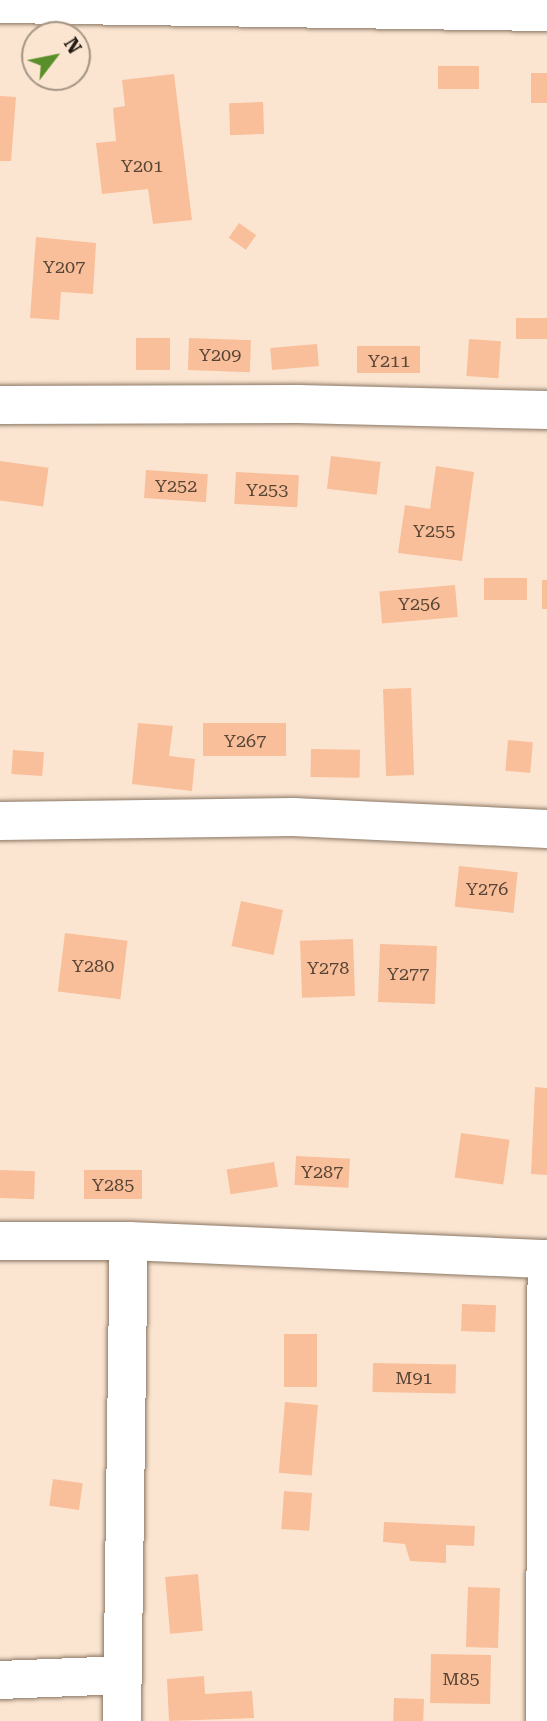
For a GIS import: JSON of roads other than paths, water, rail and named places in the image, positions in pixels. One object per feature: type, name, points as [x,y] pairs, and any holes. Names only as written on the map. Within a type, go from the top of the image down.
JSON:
[{"type":"street","points":[[0,4],[547,12]]},
{"type":"street","points":[[0,405],[298,404],[547,411]]},
{"type":"street","points":[[0,821],[293,817],[547,830]]},
{"type":"street","points":[[0,1241],[129,1241],[547,1259],[545,1721]]},
{"type":"street","points":[[122,1721],[129,1241]]},
{"type":"street","points":[[0,1680],[123,1675]]}]
